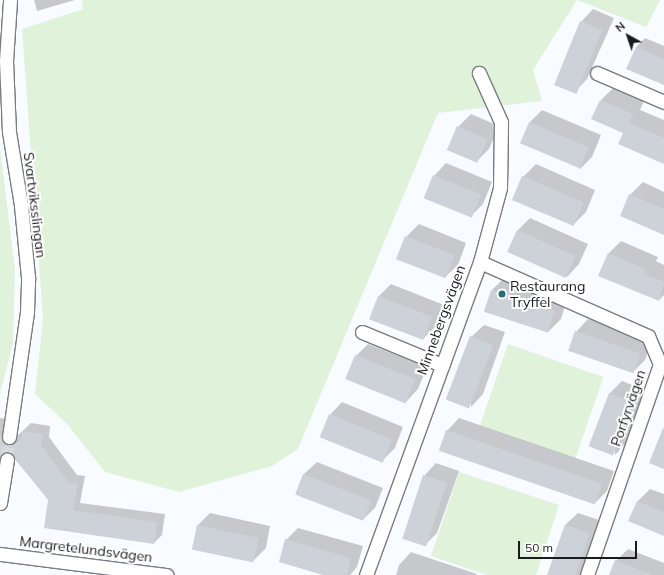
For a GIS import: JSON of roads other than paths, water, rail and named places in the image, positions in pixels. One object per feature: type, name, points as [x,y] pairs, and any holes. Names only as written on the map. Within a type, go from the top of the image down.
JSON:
[{"type":"street","name":"Svartviksslingan","points":[[10,0],[6,61],[9,132],[21,205],[28,277],[27,312],[10,437]]},
{"type":"street","name":"Minnebergsvägen","points":[[366,575],[480,262],[500,188],[504,139],[501,122],[479,73]]},
{"type":"street","points":[[597,73],[664,102]]},
{"type":"street","name":"Porfyrvägen","points":[[480,262],[648,336],[660,364],[587,575]]},
{"type":"street","points":[[362,332],[442,365]]},
{"type":"street","points":[[0,503],[7,460]]},
{"type":"street","name":"Margretelundsvägen","points":[[0,554],[167,575]]},
{"type":"tunnel","points":[[7,460],[9,437]]},
{"type":"place","name":"Restaurang Tryffel","points":[[502,294]]}]
